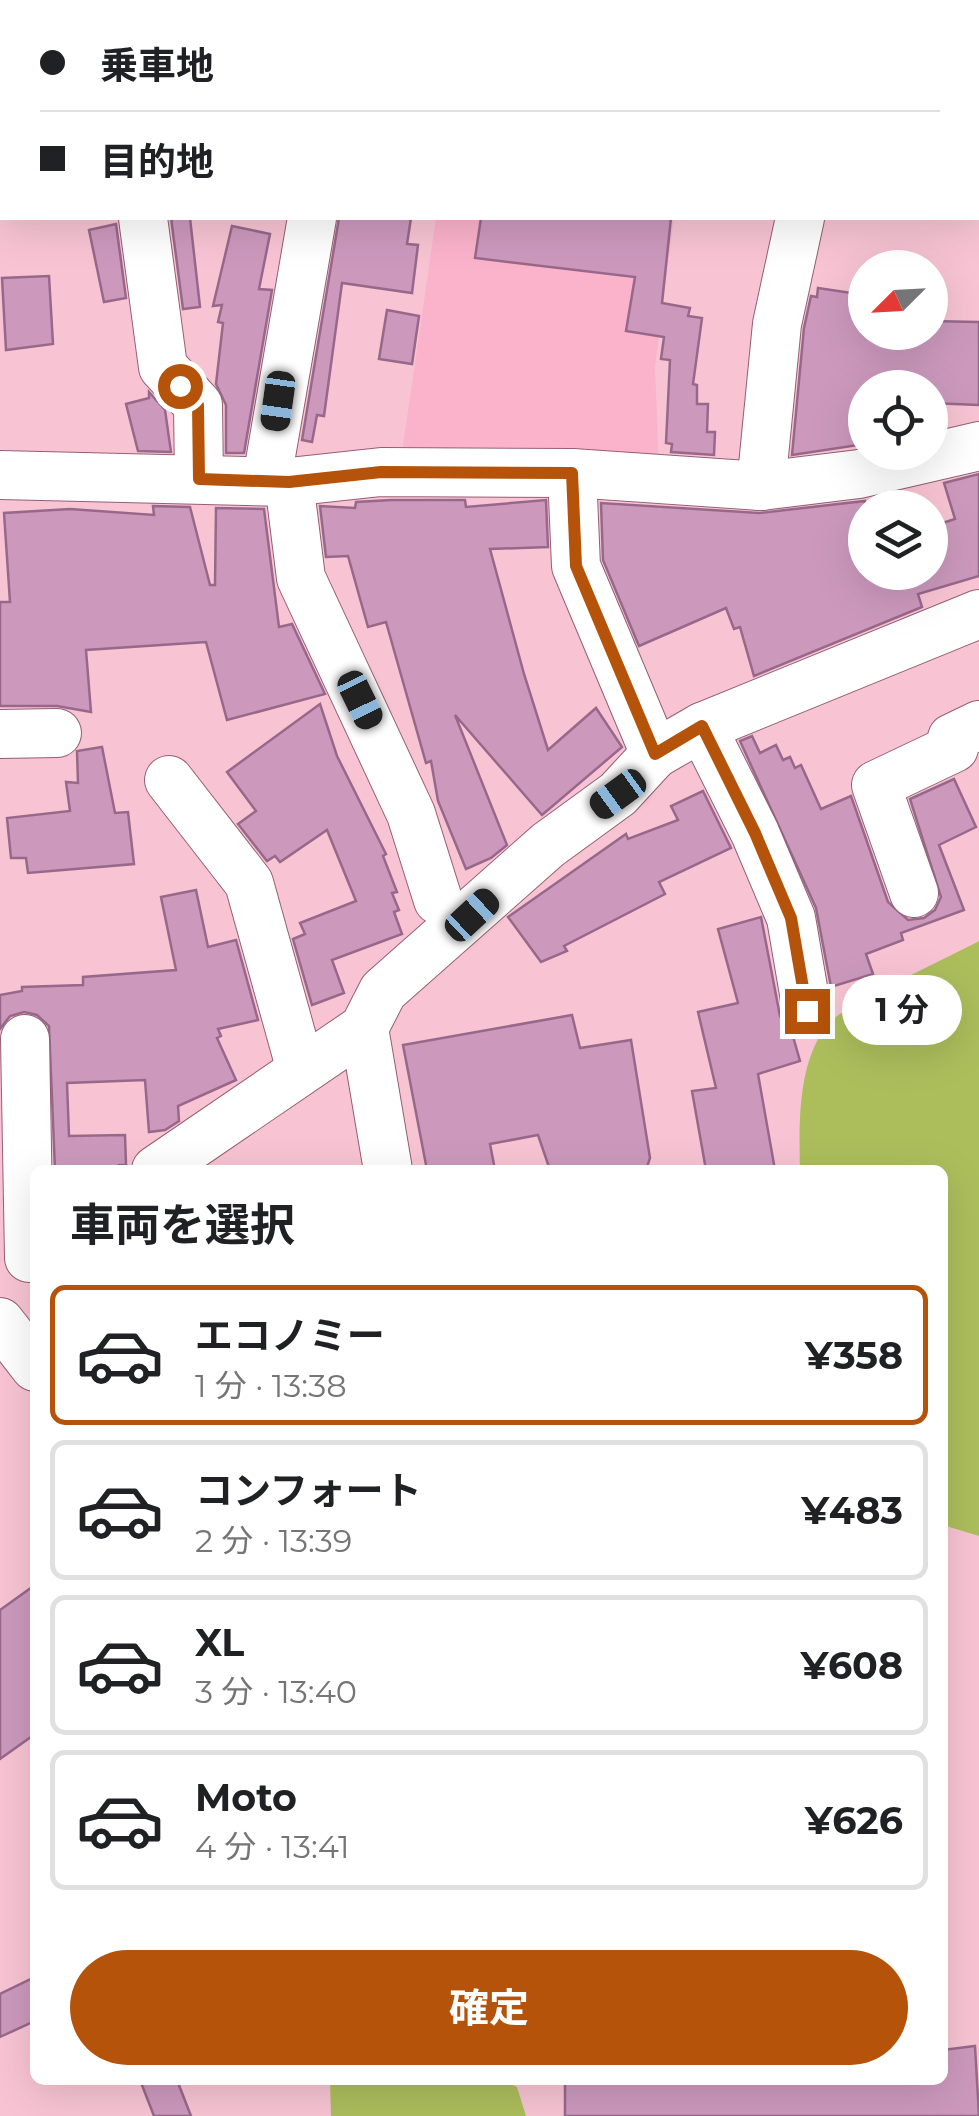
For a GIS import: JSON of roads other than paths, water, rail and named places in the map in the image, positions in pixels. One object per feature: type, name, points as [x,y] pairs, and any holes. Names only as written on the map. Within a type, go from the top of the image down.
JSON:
[{"type":"street","points":[[143,220],[162,367],[198,405],[199,479]]},
{"type":"street","points":[[312,220],[278,481],[301,578],[411,814],[438,900]]},
{"type":"street","points":[[761,486],[776,324],[800,220]]},
{"type":"street","points":[[0,475],[278,481],[381,472],[572,473],[761,486],[859,474],[979,446]]},
{"type":"street","points":[[572,473],[576,566],[655,754]]},
{"type":"street","points":[[163,1165],[364,1028],[383,991],[548,845],[618,794],[655,754],[702,726],[974,629]]},
{"type":"street","points":[[914,893],[876,786],[954,748],[952,738],[979,725]]},
{"type":"street","points":[[702,726],[755,833],[791,918],[807,1011]]},
{"type":"street","points":[[0,734],[58,732]]},
{"type":"street","points":[[168,780],[249,882],[301,1070]]},
{"type":"street","points":[[364,1028],[387,1165]]},
{"type":"street","points":[[21,1262],[25,1038]]},
{"type":"street","points":[[0,1322],[30,1361]]}]
